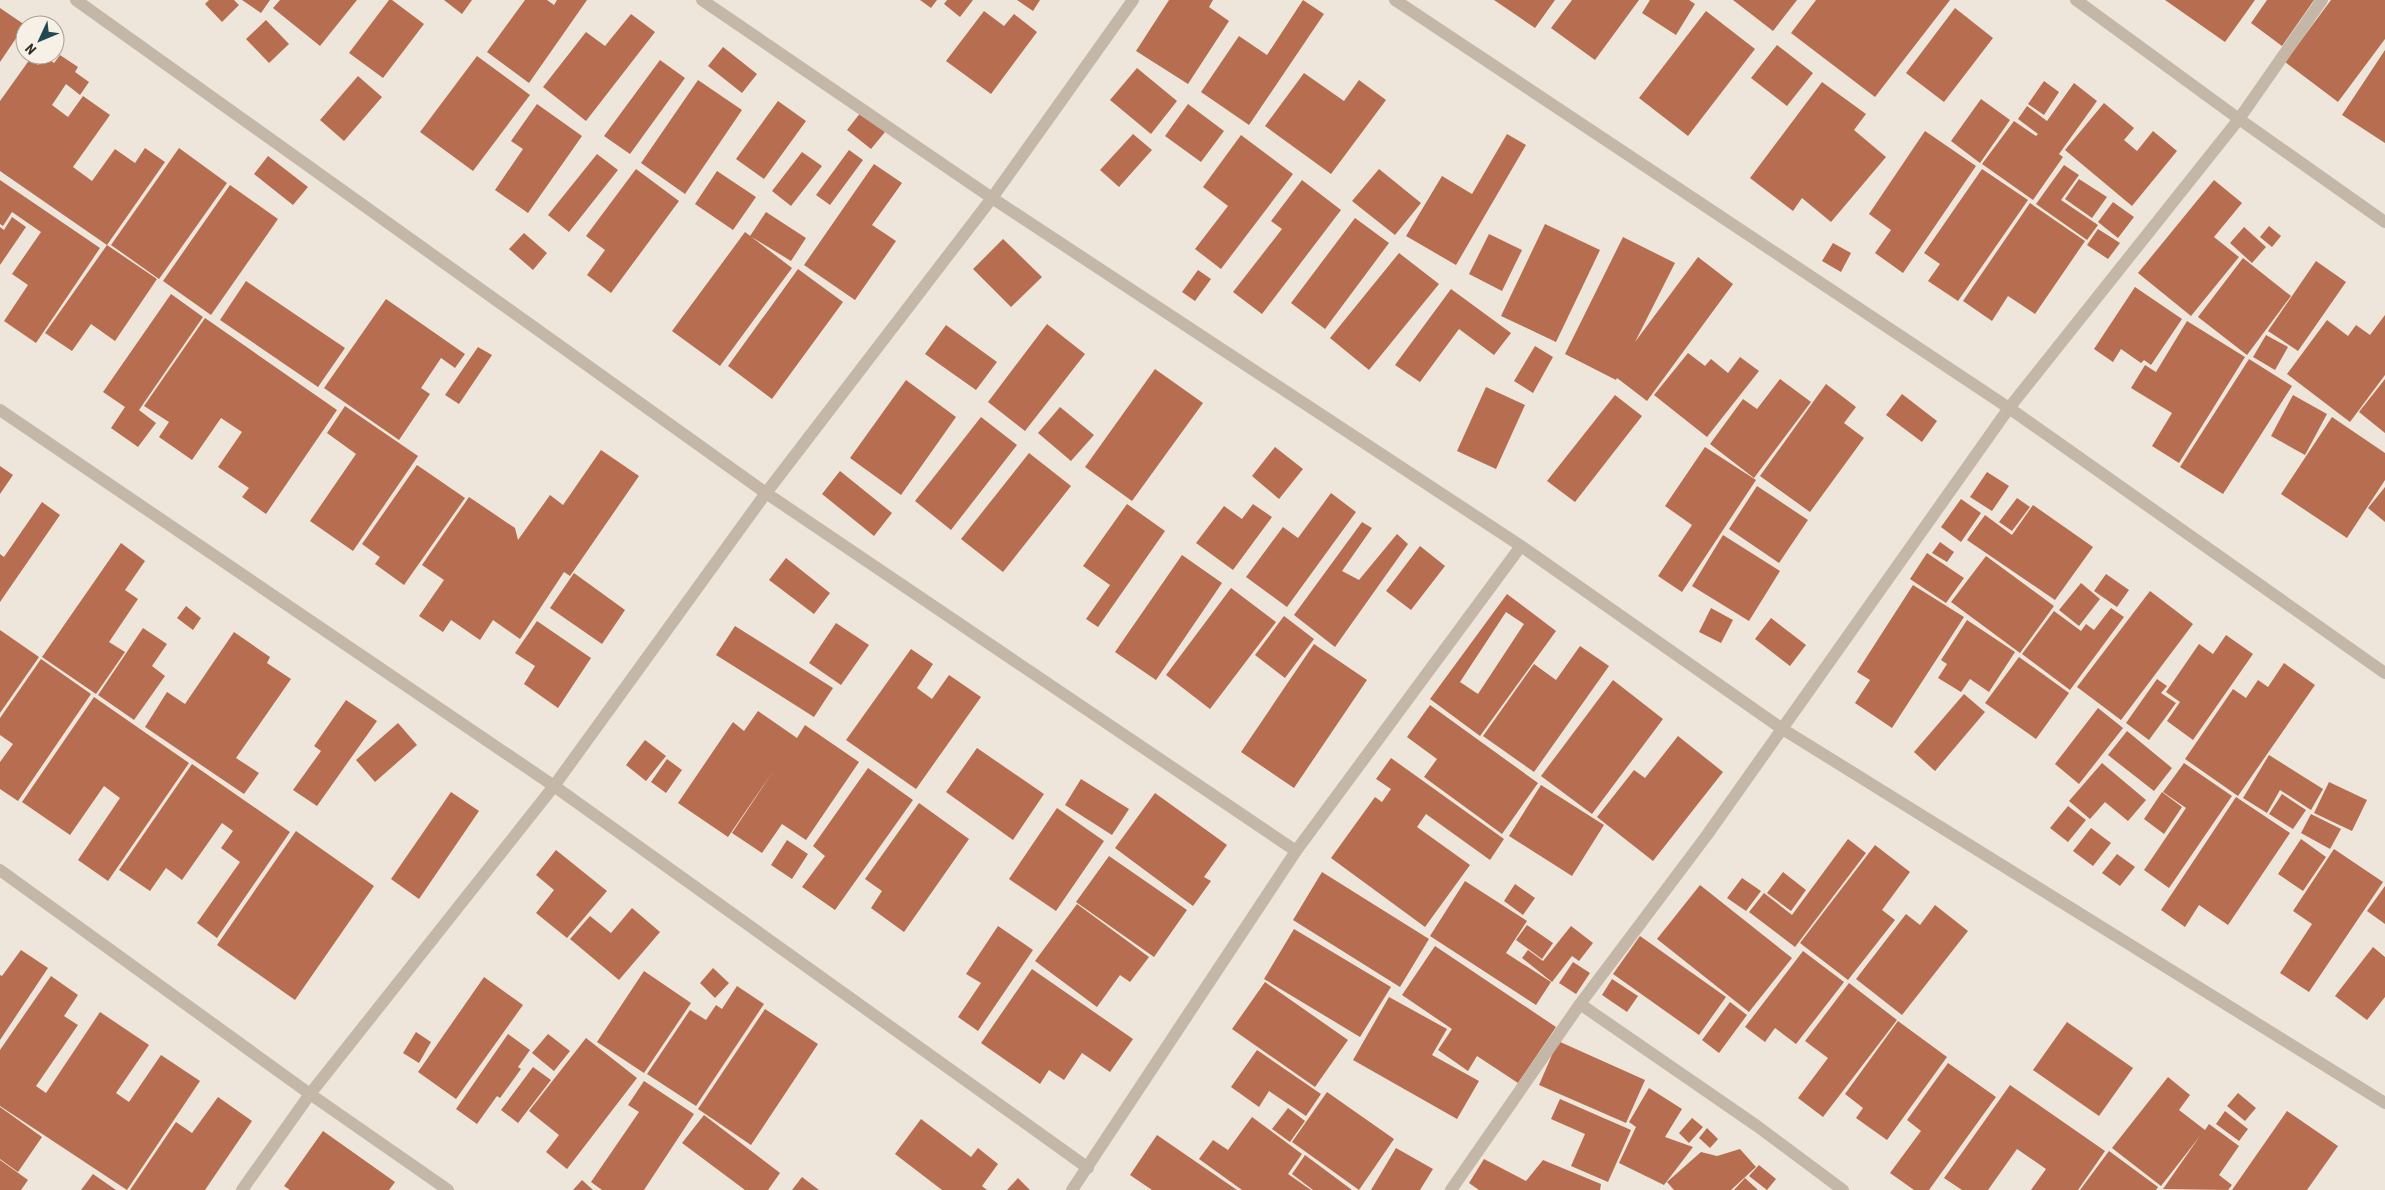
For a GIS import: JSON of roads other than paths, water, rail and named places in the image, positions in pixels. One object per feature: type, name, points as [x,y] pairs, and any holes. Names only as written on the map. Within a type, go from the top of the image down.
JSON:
[{"type":"street","points":[[76,0],[766,494],[1296,851]]},
{"type":"street","points":[[702,0],[992,198],[1520,546],[1781,728],[2385,1103]]},
{"type":"street","points":[[242,1190],[310,1094],[554,786],[766,494],[992,198],[1133,0]]},
{"type":"street","points":[[1394,0],[2009,408],[2385,673]]},
{"type":"street","points":[[2076,0],[2239,119],[2385,222]]},
{"type":"street","points":[[1451,1190],[1580,1004],[1707,835],[2009,408],[2239,119],[2322,0]]},
{"type":"street","points":[[0,410],[554,786],[1088,1168]]},
{"type":"street","points":[[1072,1190],[1296,851],[1520,546]]},
{"type":"street","points":[[0,870],[310,1094],[448,1190]]},
{"type":"street","points":[[1580,1004],[1757,1126],[1843,1190]]}]
